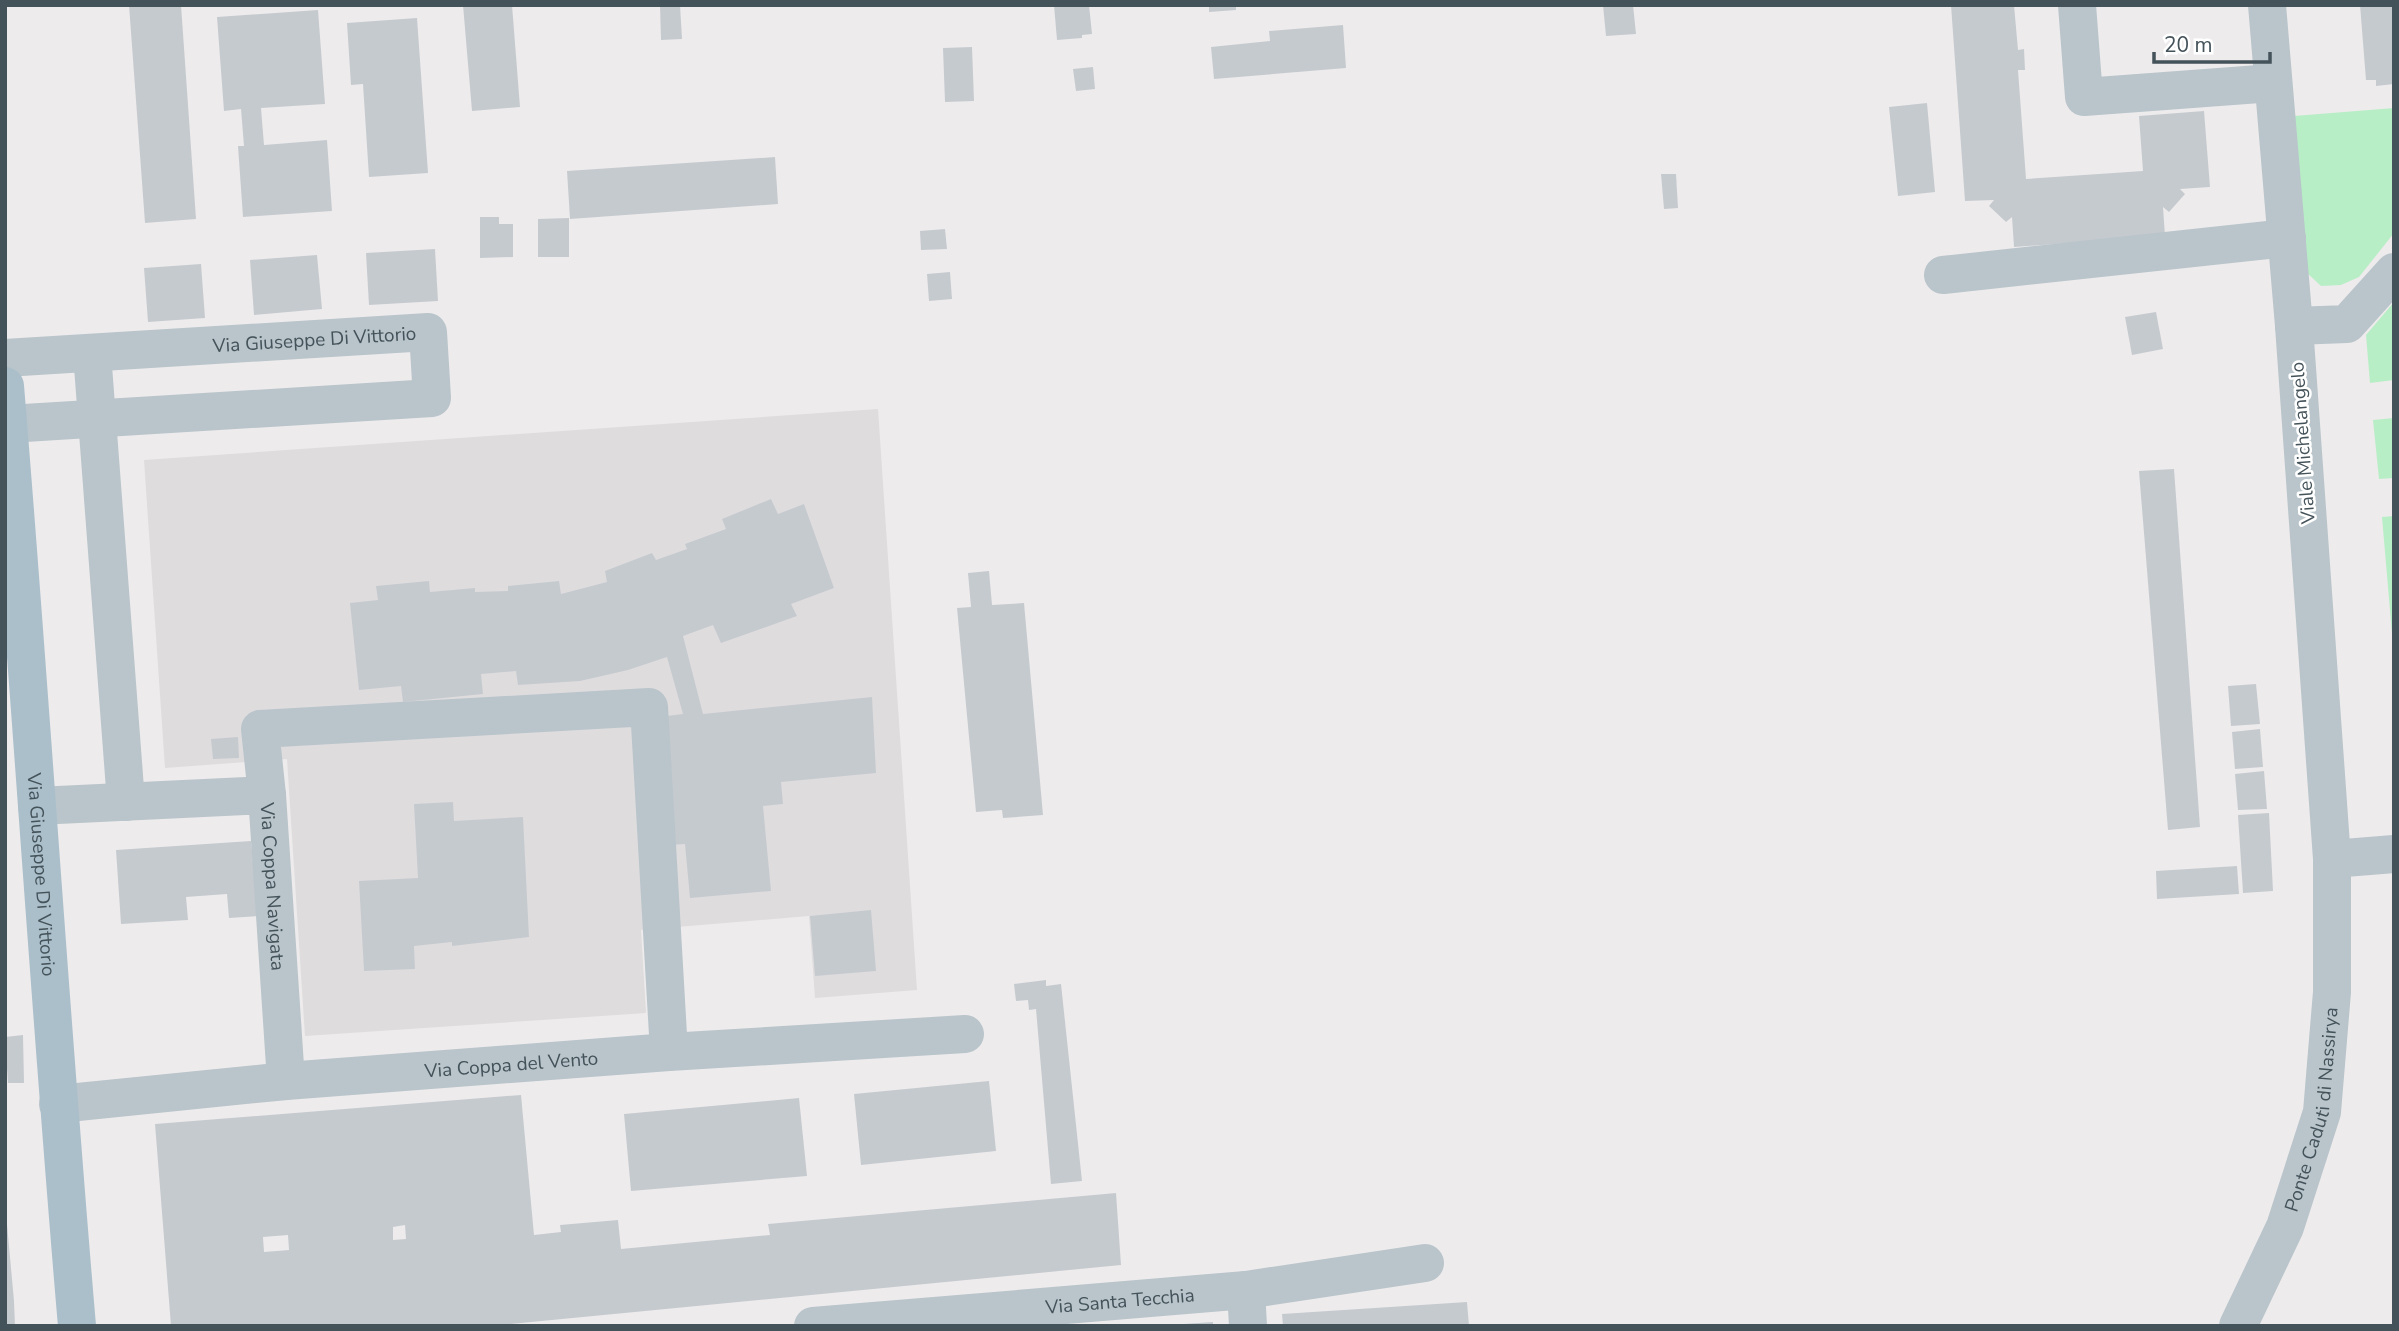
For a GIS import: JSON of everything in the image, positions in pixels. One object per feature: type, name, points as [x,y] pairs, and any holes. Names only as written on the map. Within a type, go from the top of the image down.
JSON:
[{"type":"main road","name":"Via Giuseppe Di Vittorio","points":[[5,386],[77,1326]]},
{"type":"street","points":[[2077,5],[2084,97],[2273,83]]},
{"type":"street","name":"Viale Michelangelo","points":[[2267,5],[2294,326],[2332,869]]},
{"type":"street","points":[[1942,275],[2287,238]]},
{"type":"street","points":[[2294,326],[2347,324],[2394,272]]},
{"type":"street","name":"Via Giuseppe Di Vittorio","points":[[5,358],[428,332],[432,398],[8,424]]},
{"type":"street","points":[[92,353],[125,802]]},
{"type":"street","points":[[267,795],[260,729],[649,706],[669,1052]]},
{"type":"street","name":"Via Coppa Navigata","points":[[37,806],[267,795],[286,1081]]},
{"type":"street","points":[[2332,869],[2394,855]]},
{"type":"street","name":"Ponte Caduti di Nassirya","points":[[2238,1326],[2285,1227],[2322,1112],[2332,992],[2332,869]]},
{"type":"street","name":"Via Coppa del Vento","points":[[58,1104],[286,1081],[669,1052],[965,1034]]},
{"type":"street","name":"Via Santa Tecchia","points":[[813,1326],[1247,1308],[1425,1263]]},
{"type":"shaded area","points":[[878,409],[917,990],[815,998],[809,916],[641,930],[646,1013],[305,1036],[287,759],[165,768],[144,460]]},
{"type":"green space","points":[[2394,108],[2394,233],[2359,277],[2341,285],[2321,286],[2305,271],[2294,116]]},
{"type":"green space","points":[[2394,302],[2394,380],[2370,383],[2366,335]]},
{"type":"green space","points":[[2394,418],[2394,478],[2379,479],[2373,420]]},
{"type":"green space","points":[[2394,516],[2394,657],[2382,517]]},
{"type":"building","points":[[129,5],[181,5],[196,219],[145,223]]},
{"type":"building","points":[[463,5],[512,5],[520,107],[472,111]]},
{"type":"building","points":[[660,5],[680,5],[682,39],[661,40]]},
{"type":"building","points":[[1054,5],[1089,5],[1092,34],[1082,35],[1082,38],[1057,40]]},
{"type":"building","points":[[1209,5],[1236,5],[1236,10],[1209,12]]},
{"type":"building","points":[[1603,5],[1633,5],[1636,34],[1606,36]]},
{"type":"building","points":[[1951,5],[2014,5],[2018,50],[2024,49],[2025,70],[2018,70],[2026,179],[2143,171],[2139,116],[2204,111],[2210,187],[2180,189],[2185,194],[2169,212],[2163,207],[2165,236],[2014,247],[2012,217],[2006,222],[1989,206],[1994,200],[1965,201]]},
{"type":"building","points":[[2360,5],[2394,5],[2394,84],[2376,86],[2376,80],[2366,80]]},
{"type":"building","points":[[318,10],[325,104],[261,108],[264,145],[327,140],[332,211],[243,217],[238,146],[244,146],[241,109],[224,111],[217,17]]},
{"type":"building","points":[[417,18],[428,173],[369,177],[363,84],[351,85],[347,23]]},
{"type":"building","points":[[1343,25],[1346,68],[1214,79],[1211,47],[1270,41],[1269,31]]},
{"type":"building","points":[[972,47],[974,101],[945,102],[943,48]]},
{"type":"building","points":[[1093,67],[1095,89],[1076,91],[1073,69]]},
{"type":"building","points":[[1927,103],[1935,192],[1898,196],[1889,107]]},
{"type":"building","points":[[775,157],[778,204],[570,219],[567,171]]},
{"type":"building","points":[[1661,174],[1676,174],[1678,208],[1664,209]]},
{"type":"building","points":[[480,217],[499,217],[499,224],[513,224],[513,257],[480,258]]},
{"type":"building","points":[[569,218],[569,257],[538,257],[538,219]]},
{"type":"building","points":[[945,229],[947,249],[921,250],[920,231]]},
{"type":"building","points":[[435,249],[438,301],[369,305],[366,253]]},
{"type":"building","points":[[317,255],[322,309],[254,315],[250,260]]},
{"type":"building","points":[[201,264],[205,318],[148,322],[144,268]]},
{"type":"building","points":[[950,272],[952,299],[929,301],[927,274]]},
{"type":"building","points":[[2156,312],[2163,349],[2132,355],[2125,317]]},
{"type":"building","points":[[2174,469],[2200,827],[2168,830],[2139,471]]},
{"type":"building","points":[[771,499],[778,514],[804,504],[834,588],[791,604],[797,616],[721,643],[713,625],[683,636],[703,714],[872,697],[876,773],[781,782],[783,804],[763,806],[771,891],[690,898],[685,844],[670,845],[658,717],[683,714],[667,657],[628,670],[580,681],[518,685],[516,671],[481,674],[483,694],[403,702],[401,686],[359,690],[350,603],[378,600],[376,586],[429,581],[430,592],[475,588],[475,592],[508,591],[508,586],[559,581],[561,594],[607,582],[605,571],[652,553],[656,560],[687,549],[685,544],[726,529],[722,519]]},
{"type":"building","points":[[989,571],[992,605],[1024,603],[1043,815],[1003,818],[1002,810],[976,812],[957,608],[971,607],[968,573]]},
{"type":"building","points":[[2256,684],[2260,724],[2231,726],[2228,686]]},
{"type":"building","points":[[2260,729],[2263,767],[2235,769],[2232,732]]},
{"type":"building","points":[[238,737],[239,758],[213,759],[211,739]]},
{"type":"building","points":[[2264,771],[2267,809],[2238,810],[2235,774]]},
{"type":"building","points":[[453,802],[454,821],[523,817],[529,937],[452,946],[452,942],[414,946],[415,969],[364,971],[359,881],[418,878],[414,804]]},
{"type":"building","points":[[2269,813],[2273,891],[2243,893],[2238,815]]},
{"type":"building","points":[[251,841],[258,916],[229,918],[227,894],[186,897],[188,920],[121,924],[116,850]]},
{"type":"building","points":[[2237,866],[2239,894],[2157,899],[2156,871]]},
{"type":"building","points":[[871,910],[876,971],[815,976],[810,916]]},
{"type":"building","points":[[1046,980],[1046,986],[1061,984],[1082,1181],[1051,1184],[1036,1009],[1029,1010],[1028,1000],[1016,1001],[1014,984]]},
{"type":"building","points":[[23,1035],[24,1083],[8,1083],[5,1037]]},
{"type":"building","points":[[989,1081],[996,1151],[861,1165],[854,1094]]},
{"type":"building","points":[[521,1095],[534,1235],[561,1232],[560,1225],[618,1220],[621,1249],[770,1235],[768,1224],[1116,1193],[1121,1265],[491,1326],[171,1326],[155,1124]],"holes":[[[405,1225],[406,1239],[393,1240],[393,1227]],[[288,1235],[289,1250],[264,1252],[263,1237]]]},
{"type":"building","points":[[799,1098],[807,1176],[631,1191],[624,1114]]},
{"type":"building","points":[[7,1224],[14,1301],[15,1326],[5,1326]]},
{"type":"building","points":[[1467,1302],[1469,1326],[1283,1326],[1282,1314]]},
{"type":"building","points":[[1213,1322],[1213,1326],[1183,1326],[1183,1324]]}]
